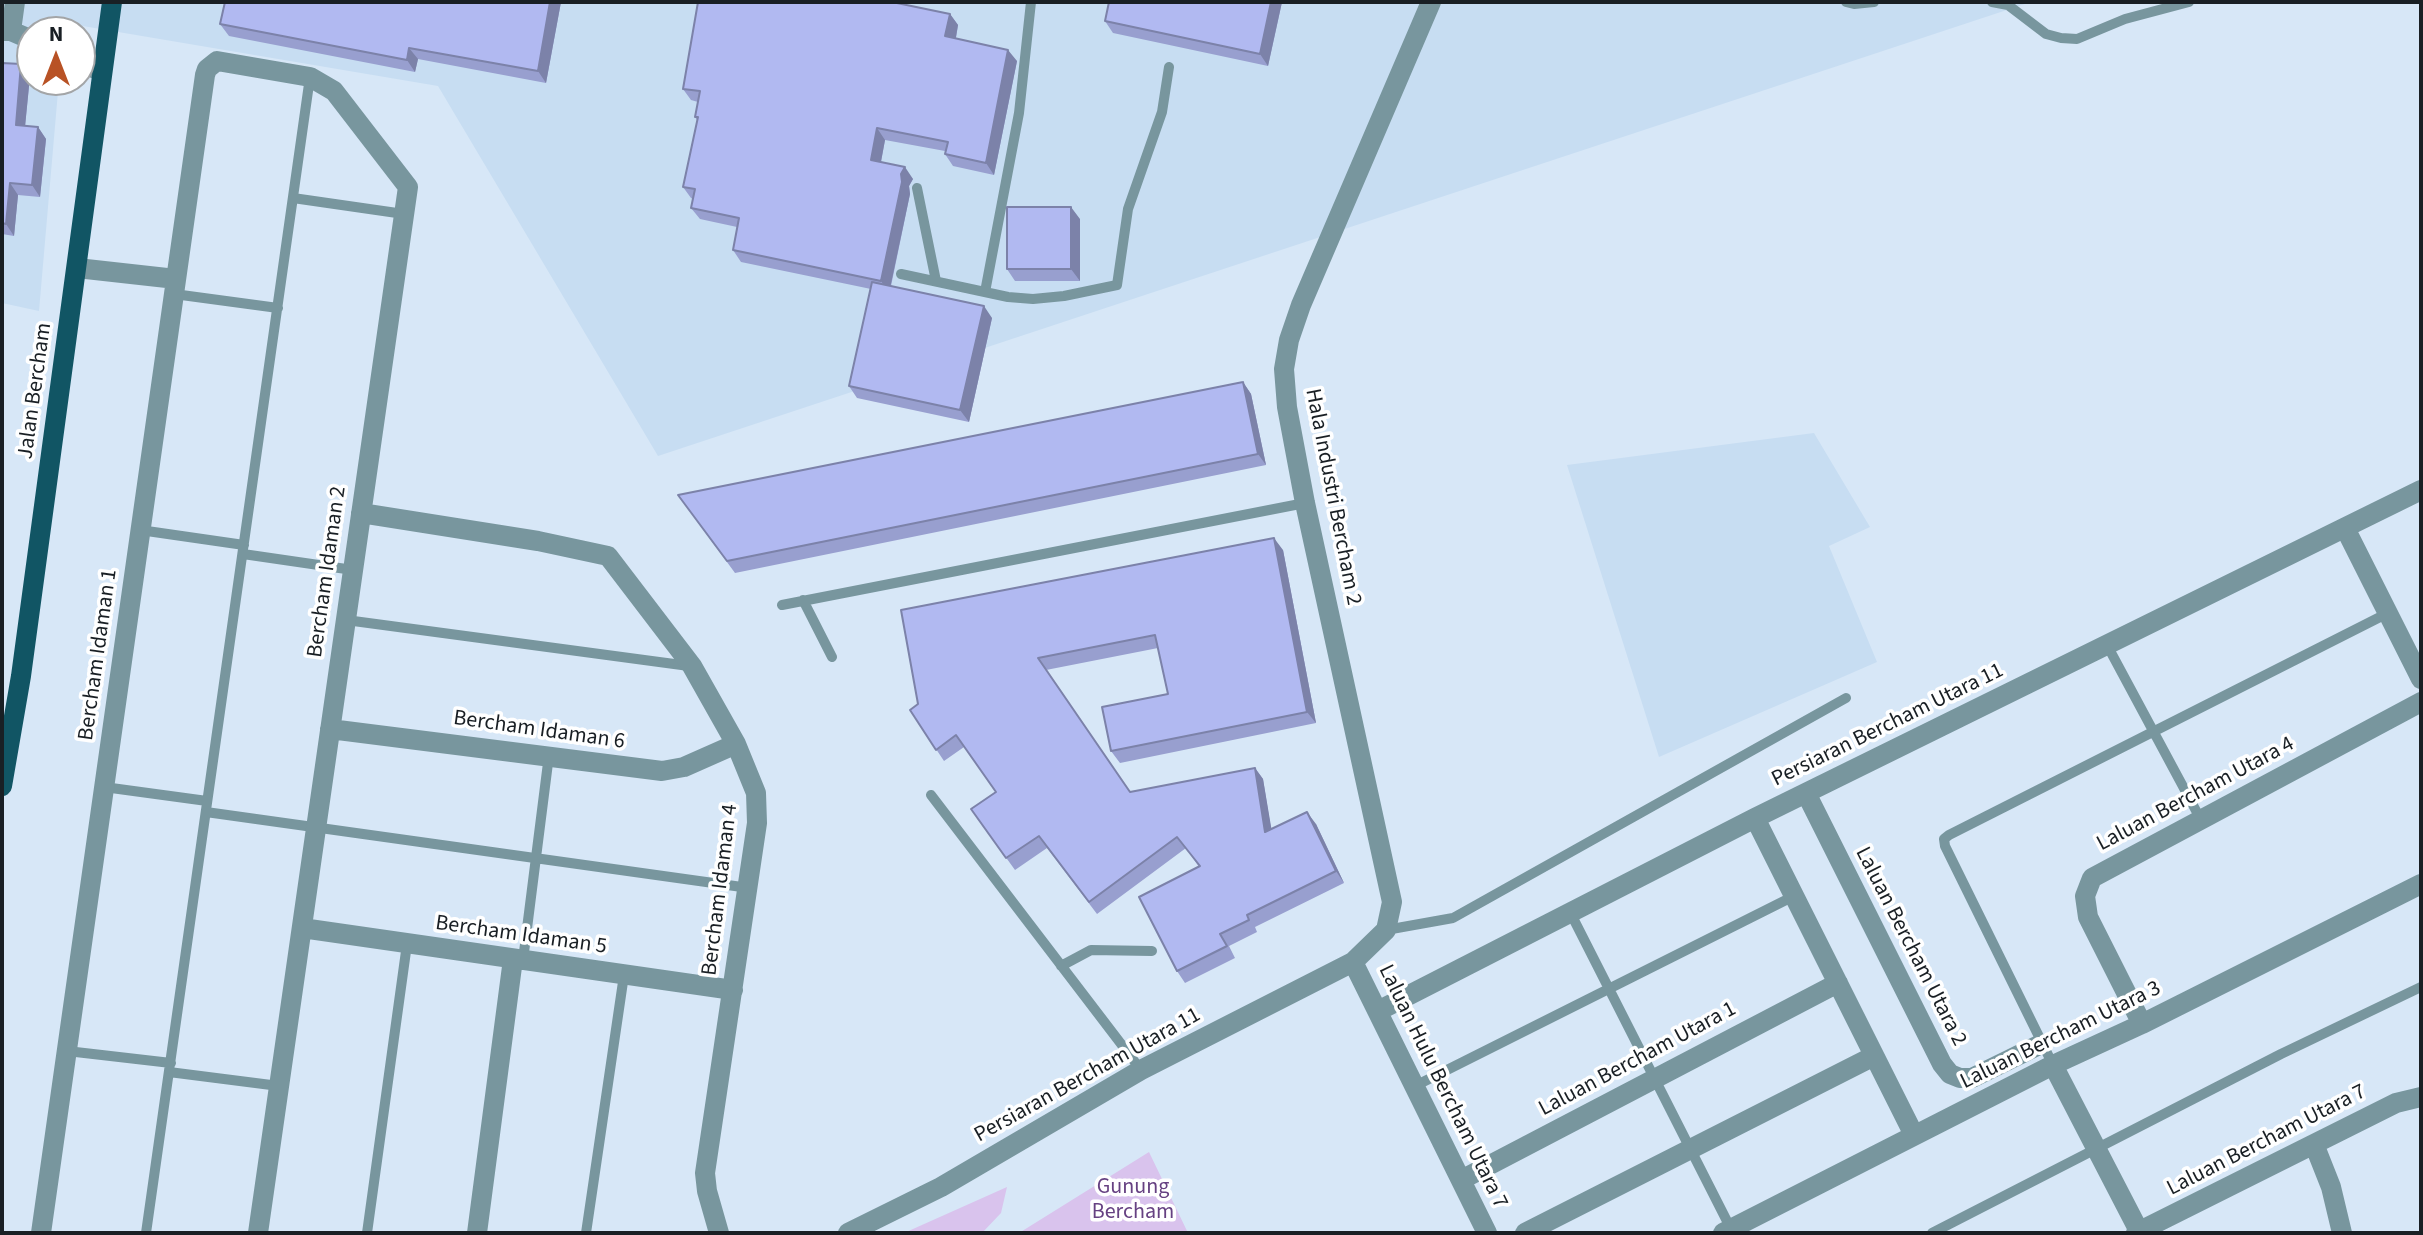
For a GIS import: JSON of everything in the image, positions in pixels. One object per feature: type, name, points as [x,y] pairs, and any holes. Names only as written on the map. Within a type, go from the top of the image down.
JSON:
[{"type":"main road","name":"Jalan Bercham","points":[[2,786],[21,676],[112,2]]},
{"type":"street","points":[[7,31],[15,2]]},
{"type":"street","name":"Hala Industri Bercham 2","points":[[1386,930],[1392,902],[1305,503],[1284,369],[1289,340],[1301,305],[1431,2]]},
{"type":"street","name":"Bercham Idaman 2","points":[[203,84],[207,69],[217,61],[310,77],[334,91],[408,187],[258,1233]]},
{"type":"street","points":[[96,69],[102,72]]},
{"type":"street","name":"Bercham Idaman 1","points":[[41,1233],[203,84]]},
{"type":"street","points":[[77,268],[175,286]]},
{"type":"street","name":"Persiaran Bercham Utara 11","points":[[1378,1011],[1755,818],[2421,490]]},
{"type":"street","name":"Bercham Idaman 4","points":[[361,513],[603,554],[616,564],[692,666],[736,744],[756,793],[757,823],[705,1173],[719,1233]]},
{"type":"street","points":[[2345,528],[2421,679]]},
{"type":"street","name":"Laluan Bercham Utara 4","points":[[2142,1024],[2088,917],[2085,896],[2092,878],[2421,702]]},
{"type":"street","name":"Bercham Idaman 6","points":[[330,729],[648,770],[673,770],[736,744]]},
{"type":"street","name":"Laluan Bercham Utara 2","points":[[1806,793],[1942,1064],[1950,1074],[1972,1078],[2041,1044]]},
{"type":"street","points":[[1755,818],[1914,1135]]},
{"type":"street","name":"Laluan Bercham Utara 3","points":[[1727,1231],[2053,1065],[2142,1024],[2421,884]]},
{"type":"street","name":"Bercham Idaman 5","points":[[302,928],[733,990]]},
{"type":"street","points":[[1353,962],[1386,930]]},
{"type":"street","points":[[477,1233],[518,960]]},
{"type":"street","name":"Persiaran Bercham Utara 11","points":[[848,1233],[941,1187],[1141,1070],[1353,962]]},
{"type":"street","name":"Laluan Hulu Bercham Utara 7","points":[[1353,962],[1487,1233]]},
{"type":"street","name":"Laluan Bercham Utara 1","points":[[1461,1180],[1838,983]]},
{"type":"street","points":[[1525,1233],[1874,1056]]},
{"type":"street","points":[[2053,1065],[2137,1232]]},
{"type":"street","name":"Laluan Bercham Utara 7","points":[[2137,1232],[2396,1103],[2421,1097]]},
{"type":"street","points":[[2314,1144],[2331,1187],[2342,1233]]},
{"type":"lane","points":[[985,292],[1019,113],[1031,2]]},
{"type":"lane","points":[[1846,2],[1874,2]]},
{"type":"lane","points":[[1992,2],[2009,4],[2046,34],[2077,39],[2125,19],[2189,2]]},
{"type":"lane","points":[[901,274],[1033,299],[1117,285],[1128,209],[1162,112],[1169,67]]},
{"type":"lane","points":[[146,1233],[310,77]]},
{"type":"lane","points":[[917,188],[936,281]]},
{"type":"lane","points":[[293,198],[404,214]]},
{"type":"lane","points":[[175,286],[278,308]]},
{"type":"lane","points":[[782,605],[1305,503]]},
{"type":"lane","points":[[140,530],[353,570]]},
{"type":"lane","points":[[803,600],[832,657]]},
{"type":"lane","points":[[2053,1065],[1944,839],[2388,613]]},
{"type":"lane","points":[[346,620],[692,666]]},
{"type":"lane","points":[[2107,645],[2201,820]]},
{"type":"lane","points":[[1386,930],[1453,918],[1846,698]]},
{"type":"lane","points":[[518,960],[537,858],[549,755]]},
{"type":"lane","points":[[104,787],[316,827],[749,888]]},
{"type":"lane","points":[[931,795],[1141,1070]]},
{"type":"lane","points":[[1415,1086],[1794,896]]},
{"type":"lane","points":[[1571,914],[1690,1148],[1727,1231]]},
{"type":"lane","points":[[367,1233],[407,944]]},
{"type":"lane","points":[[1061,966],[1091,950],[1152,951]]},
{"type":"lane","points":[[586,1233],[624,975]]},
{"type":"lane","points":[[1932,1233],[2281,1054],[2421,987]]},
{"type":"lane","points":[[67,1051],[279,1086]]},
{"type":"shaded area","points":[[2,2],[2031,2],[658,456],[438,86],[96,28],[96,16],[16,16],[16,96],[58,96],[39,311],[2,303]]},
{"type":"shaded area","points":[[1814,433],[1870,527],[1829,546],[1877,662],[1659,757],[1567,465]]},
{"type":"green space","name":"Gunung Bercham","points":[[1149,1152],[1188,1233],[1019,1233]]},
{"type":"green space","points":[[1007,1187],[1001,1213],[982,1233],[904,1233]]},
{"type":"building","points":[[225,2],[550,2],[538,71],[409,48],[407,60],[220,24]]},
{"type":"building","points":[[698,2],[892,2],[950,14],[945,36],[1008,50],[986,163],[945,154],[948,142],[877,128],[871,160],[905,167],[901,174],[902,182],[881,281],[733,250],[739,218],[691,208],[695,189],[683,187],[698,117],[695,117],[700,91],[683,89]]},
{"type":"building","points":[[1109,2],[1271,2],[1260,54],[1105,21]]},
{"type":"building","points":[[2,63],[16,64],[16,125],[38,127],[32,185],[10,183],[6,224],[2,223]]},
{"type":"building","points":[[1007,207],[1071,207],[1071,269],[1007,269]]},
{"type":"building","points":[[872,282],[984,306],[960,410],[849,386]]},
{"type":"building","points":[[1243,382],[1258,454],[727,561],[678,495]]},
{"type":"building","points":[[1274,538],[1307,712],[1111,751],[1102,707],[1168,694],[1155,635],[1038,658],[1130,792],[1255,768],[1265,832],[1307,812],[1336,871],[1247,915],[1249,920],[1220,934],[1227,946],[1177,971],[1139,897],[1200,866],[1177,837],[1089,902],[1039,836],[1006,858],[971,809],[996,792],[956,735],[936,750],[910,710],[918,704],[901,610]]}]
